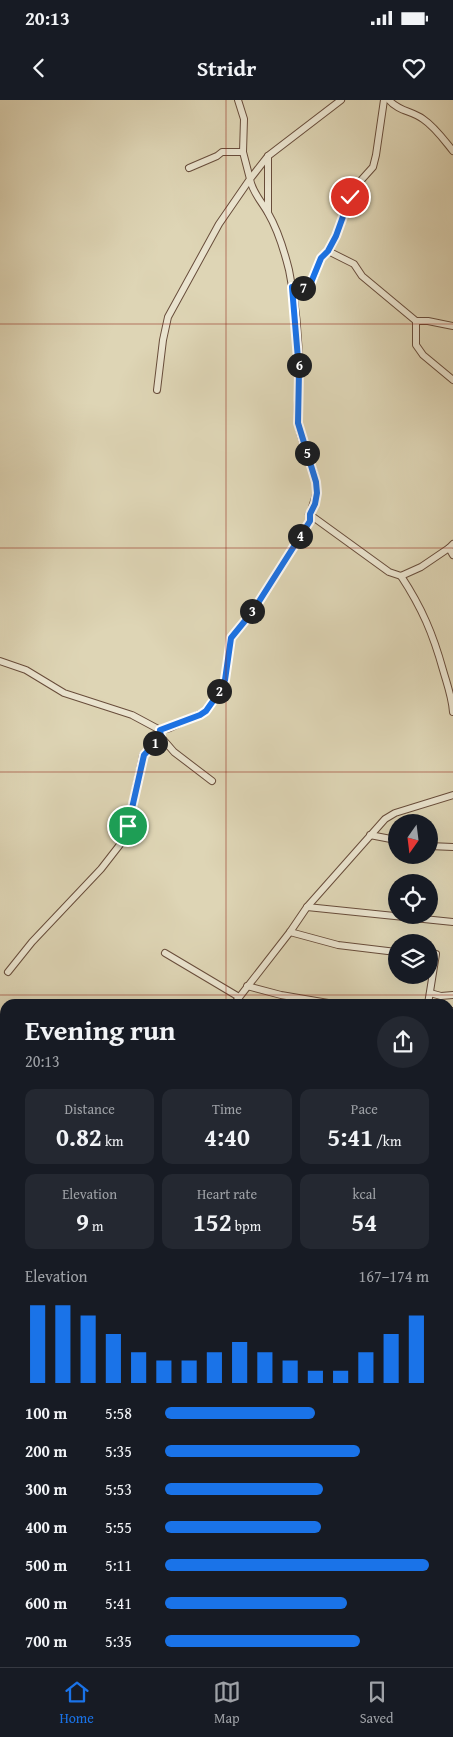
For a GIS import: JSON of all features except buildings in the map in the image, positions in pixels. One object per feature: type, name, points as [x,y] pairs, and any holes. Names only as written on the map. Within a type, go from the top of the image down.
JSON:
[{"type":"street","points":[[8,972],[32,942],[101,870],[122,842],[128,826],[144,755],[160,734],[200,715],[206,711],[213,701],[225,680],[231,638],[253,611],[310,521],[310,514],[315,504],[316,482],[298,423],[299,371],[292,287],[285,253],[268,212],[258,199],[250,179],[243,152],[244,119],[238,100]]},
{"type":"street","points":[[157,390],[163,340],[168,317],[220,224],[268,156],[341,100]]},
{"type":"street","points":[[292,287],[309,287],[321,258],[328,251],[340,228],[355,187],[373,167],[384,100]]},
{"type":"street","points":[[389,100],[394,106],[430,123],[453,151]]},
{"type":"street","points":[[189,168],[222,152],[243,152]]},
{"type":"street","points":[[268,156],[268,212]]},
{"type":"street","points":[[328,251],[354,264],[362,276],[416,321],[428,321],[453,326]]},
{"type":"street","points":[[416,321],[416,345],[423,355],[453,380]]},
{"type":"street","points":[[310,514],[389,572],[400,576],[416,598],[437,648],[452,701],[453,712]]},
{"type":"street","points":[[400,576],[421,567],[451,546],[453,555]]},
{"type":"street","points":[[0,661],[26,670],[64,692],[132,715],[160,734],[174,752],[212,781]]},
{"type":"street","points":[[237,999],[290,932],[307,907],[385,819],[395,813],[453,795]]},
{"type":"street","points":[[370,835],[388,838]]},
{"type":"street","points":[[438,846],[453,847]]},
{"type":"street","points":[[307,907],[453,922]]},
{"type":"street","points":[[290,932],[330,944],[388,951]]},
{"type":"street","points":[[165,953],[239,996]]},
{"type":"street","points":[[429,999],[431,984]]},
{"type":"street","points":[[247,986],[305,999]]},
{"type":"street","points":[[430,993],[441,996],[453,995]]},
{"type":"route","points":[[128,826],[144,755],[161,737],[160,730],[170,728],[206,711],[225,680],[231,638],[253,611],[260,597],[310,521],[310,514],[315,504],[317,493],[311,462],[298,423],[299,371],[292,287],[309,287],[321,258],[328,251],[340,228],[350,197]]}]
